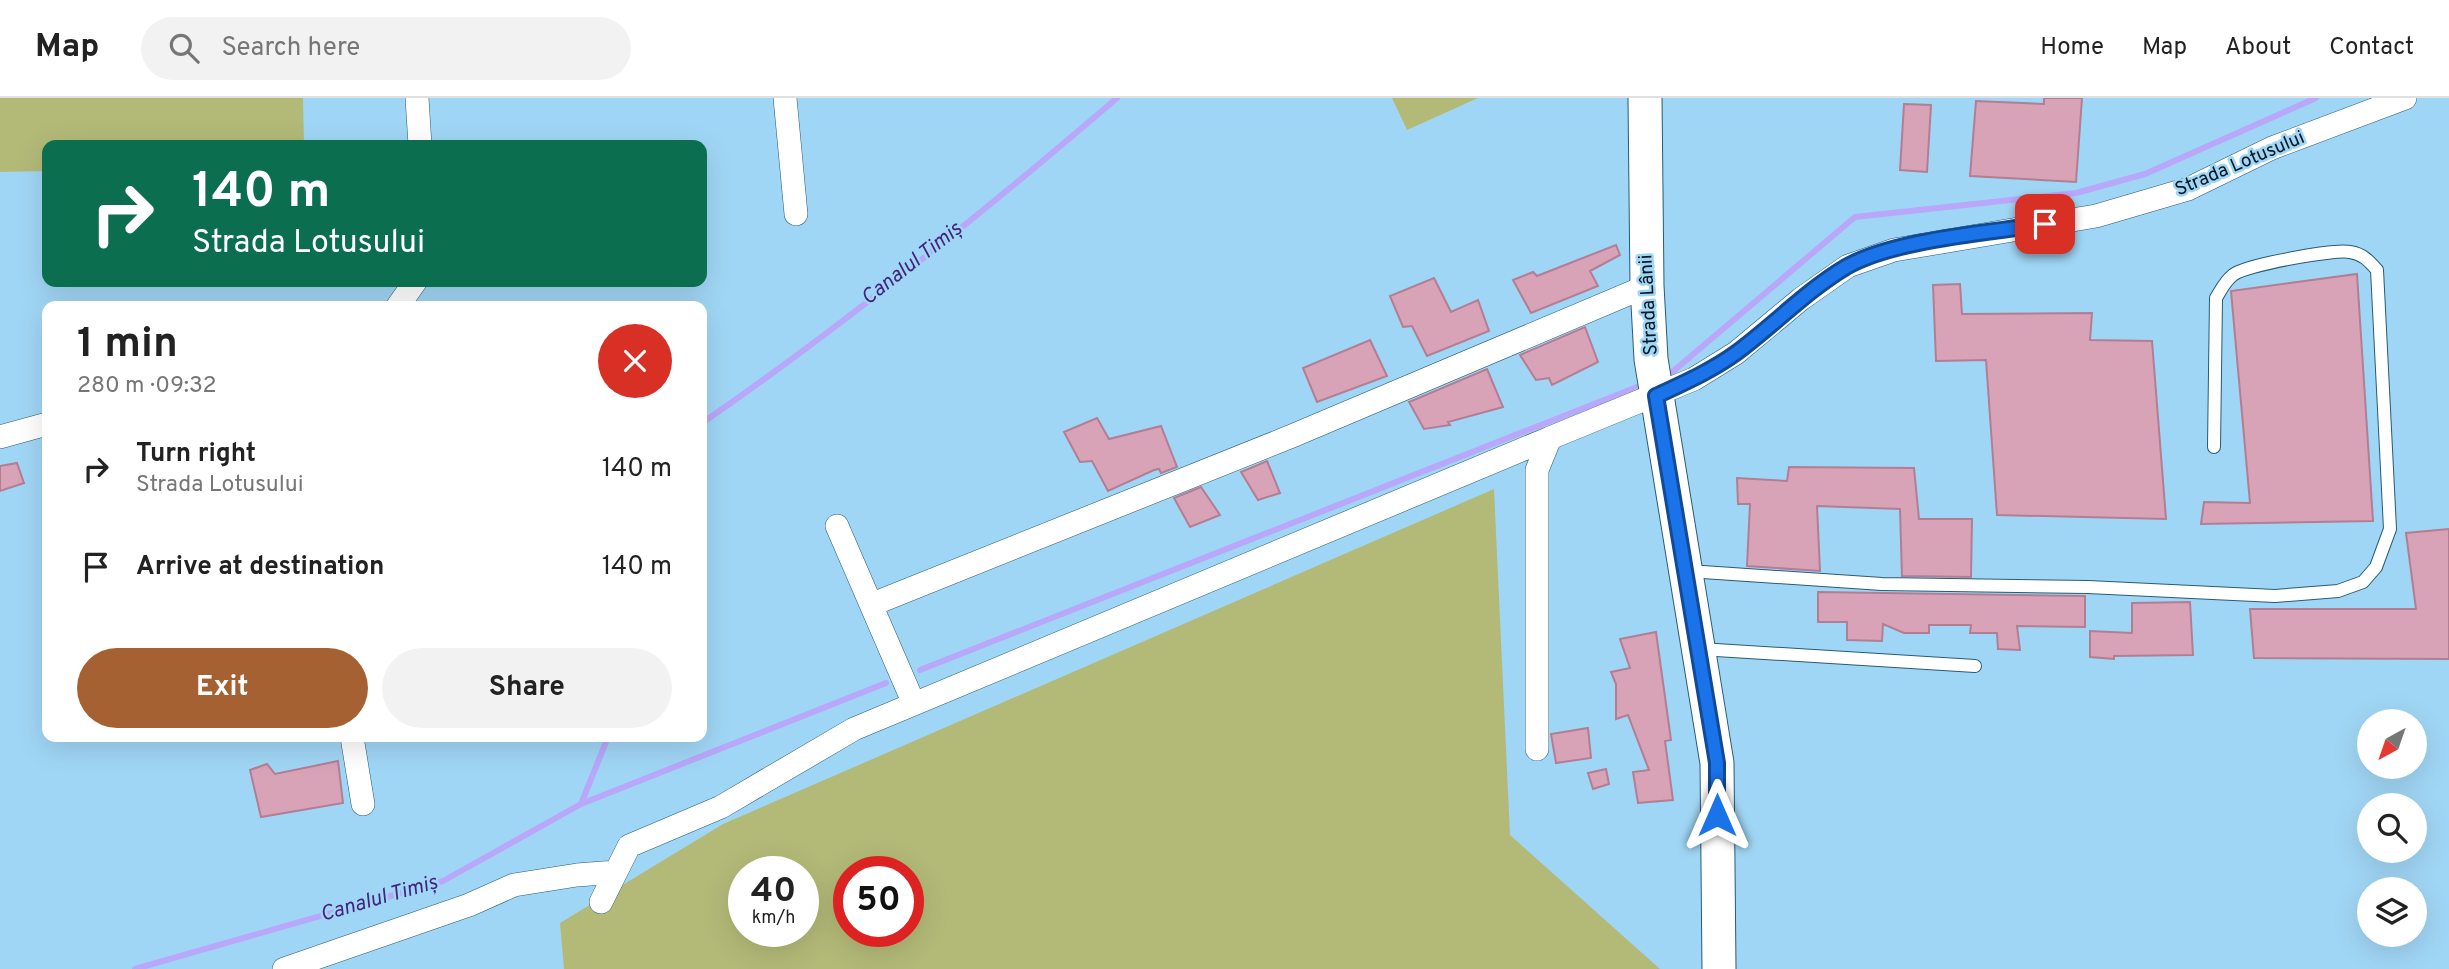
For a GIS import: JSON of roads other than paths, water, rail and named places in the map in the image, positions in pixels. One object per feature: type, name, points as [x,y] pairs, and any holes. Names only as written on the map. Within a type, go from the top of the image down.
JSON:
[{"type":"main road","name":"Strada Lânii","points":[[1645,98],[1647,286],[1656,396],[1717,763],[1719,969]]},
{"type":"street","points":[[417,98],[421,140]]},
{"type":"street","points":[[785,98],[796,214]]},
{"type":"street","name":"Strada Lotusului","points":[[601,902],[629,846],[721,807],[854,730],[1694,379],[1736,352],[1801,299],[1848,266],[1895,250],[2096,216],[2188,189],[2272,148],[2405,98]]},
{"type":"street","points":[[873,604],[1292,436],[1647,286]]},
{"type":"street","points":[[0,437],[42,425]]},
{"type":"street","points":[[1537,750],[1537,470],[1550,438]]},
{"type":"street","points":[[837,526],[914,704]]},
{"type":"street","points":[[353,742],[363,804]]},
{"type":"street","points":[[284,969],[469,905],[514,885],[616,872]]},
{"type":"lane","points":[[1687,571],[1882,584],[2088,587],[2275,596],[2338,591],[2363,582],[2376,567],[2390,529],[2377,270],[2365,257],[2348,251],[2252,265],[2234,274],[2225,283],[2216,298],[2214,447]]},
{"type":"lane","points":[[1700,649],[1975,666]]},
{"type":"waterway","name":"Canalul Timiș","points":[[707,419],[914,266],[1117,98]]},
{"type":"waterway","points":[[1671,373],[1855,217],[2076,193],[2145,174],[2316,98]]},
{"type":"waterway","points":[[920,670],[1637,387]]},
{"type":"waterway","points":[[581,804],[886,683]]},
{"type":"waterway","name":"Canalul Timiș","points":[[135,969],[443,881],[581,804],[606,742]]}]
